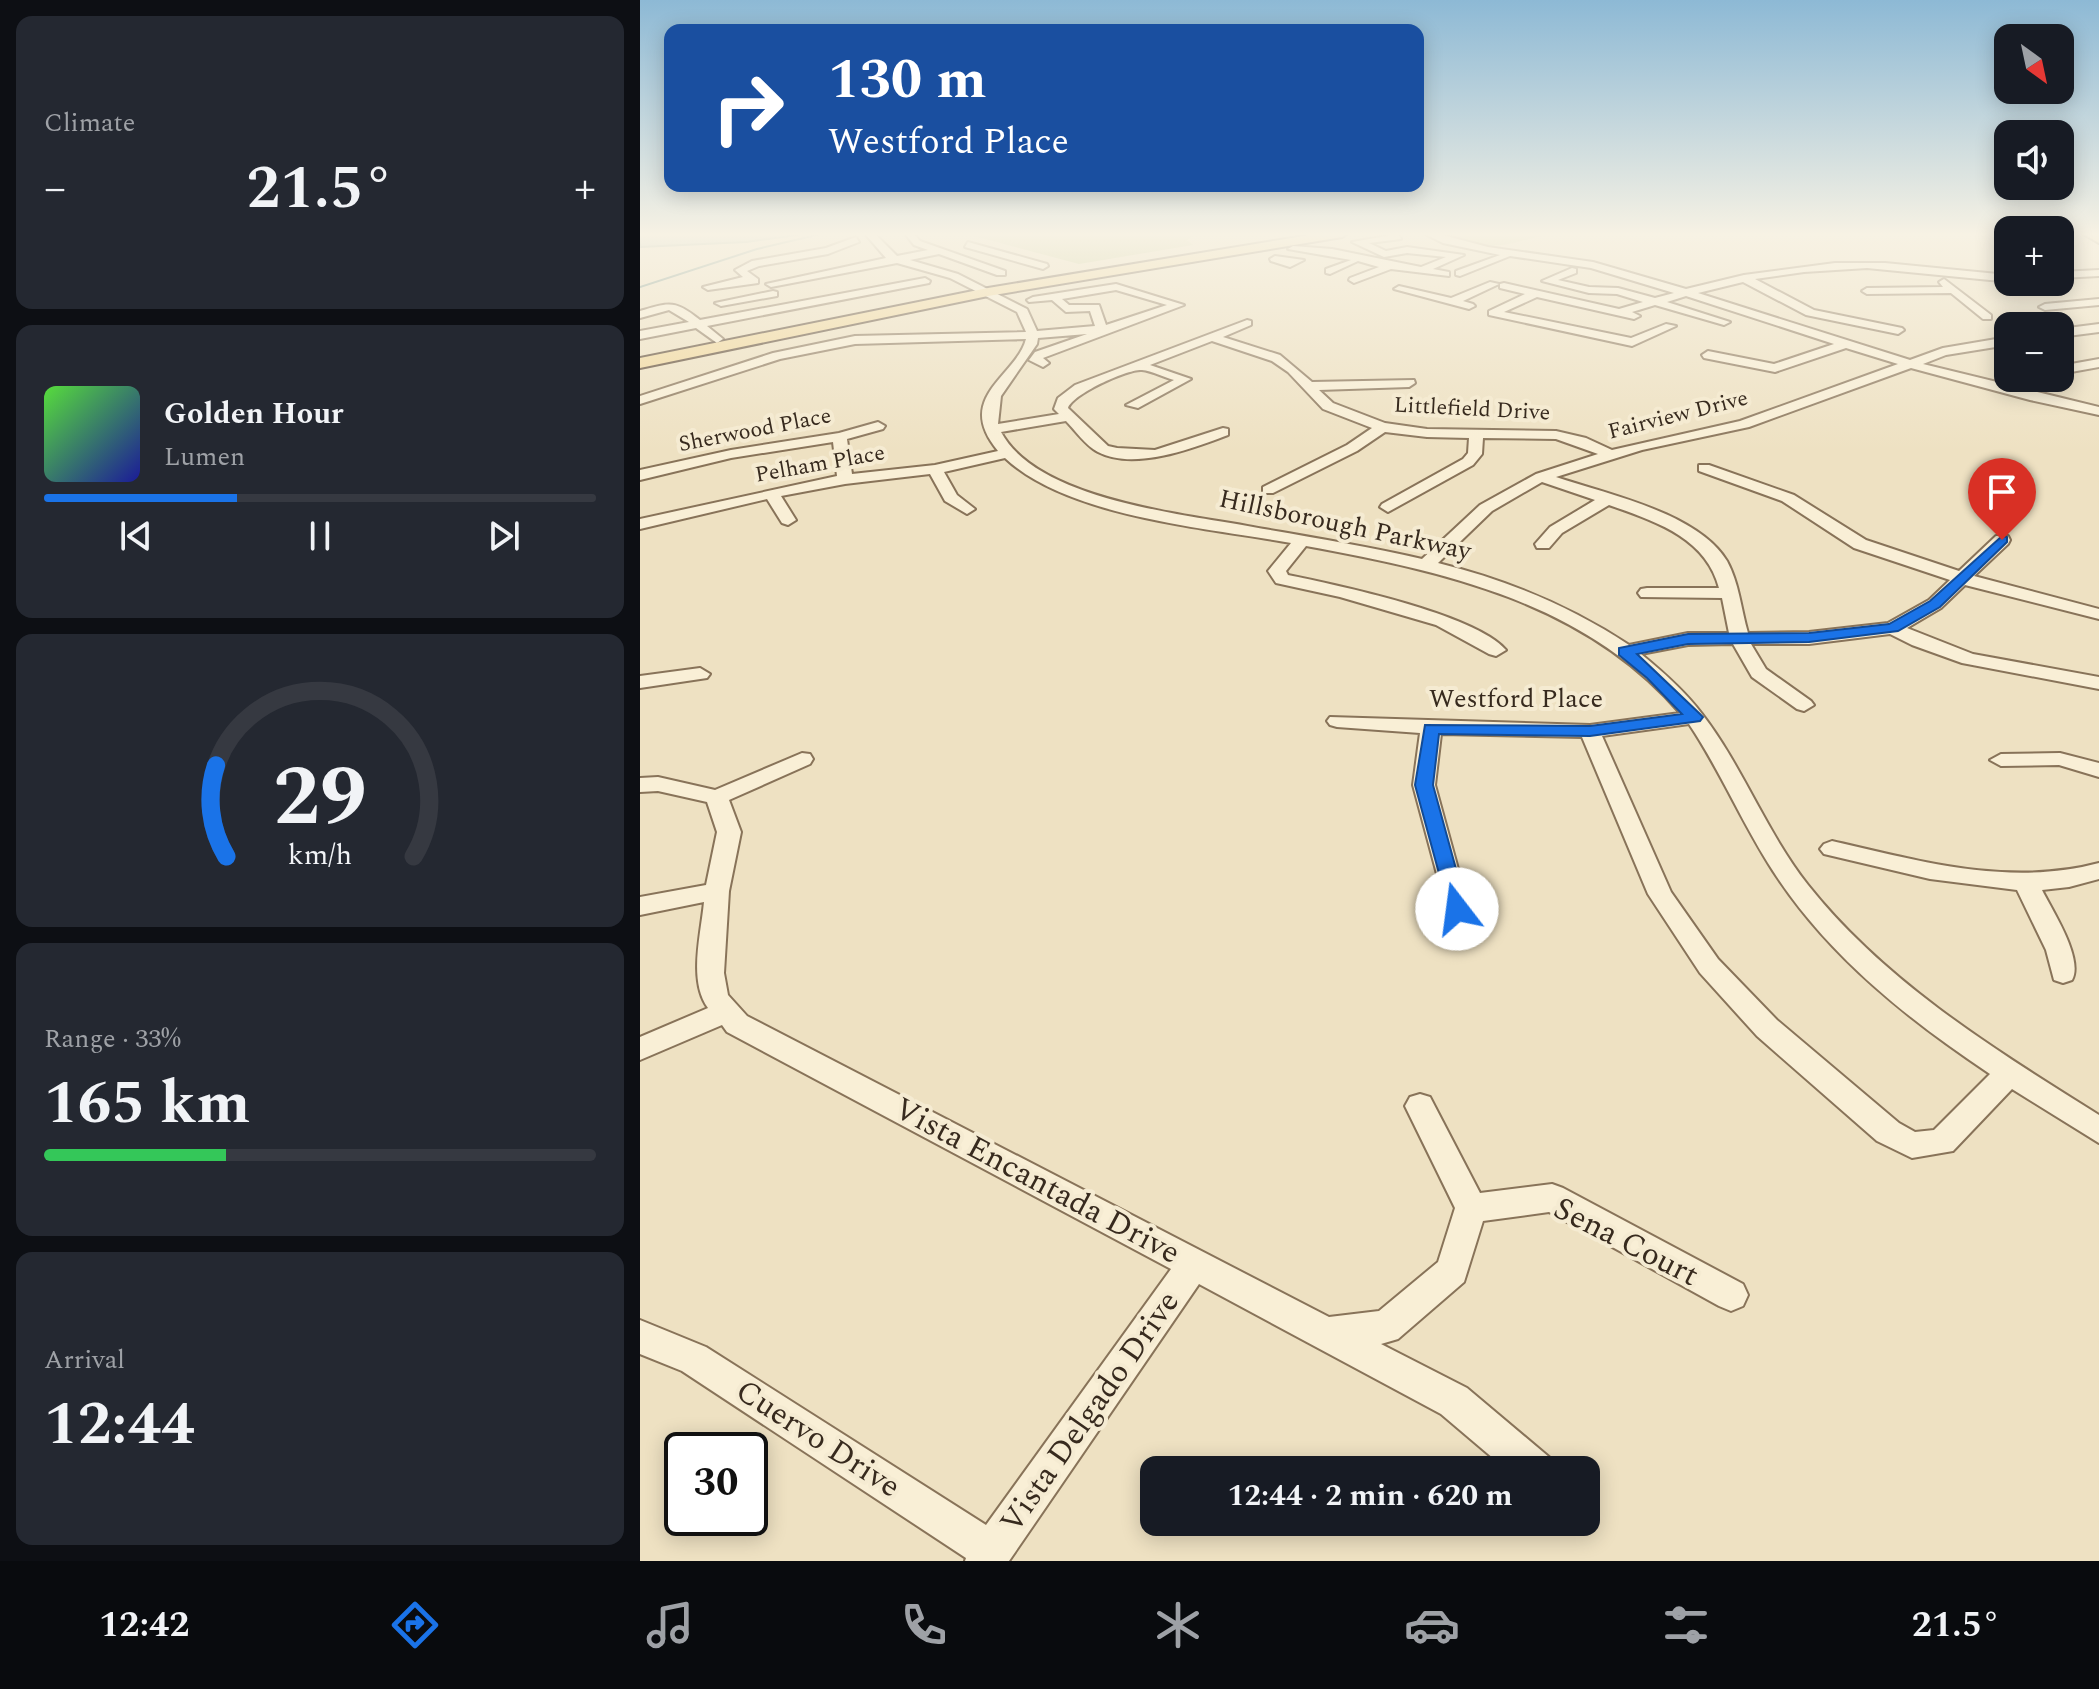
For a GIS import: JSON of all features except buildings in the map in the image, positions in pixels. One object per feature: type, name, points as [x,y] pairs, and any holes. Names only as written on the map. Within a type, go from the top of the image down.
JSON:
[{"type":"main road","points":[[640,353],[899,306]]},
{"type":"main road","points":[[640,363],[910,306]]},
{"type":"street","points":[[640,315],[659,306]]},
{"type":"street","points":[[675,306],[717,339]]},
{"type":"street","points":[[640,335],[792,306]]},
{"type":"street","points":[[1006,306],[1030,320],[1066,330],[1107,328]]},
{"type":"street","points":[[640,400],[777,356],[823,345],[887,337],[986,336],[1030,320],[1044,306]]},
{"type":"street","points":[[1063,306],[1066,309],[1095,307],[1107,328]]},
{"type":"street","points":[[1043,363],[1035,360],[1039,355],[1175,306]]},
{"type":"street","points":[[1508,306],[1493,313],[1632,342],[1670,326],[1595,306]]},
{"type":"street","points":[[1621,312],[1638,306]]},
{"type":"street","points":[[1668,306],[1724,322]]},
{"type":"street","points":[[1722,306],[1990,387],[2092,410],[2099,396]]},
{"type":"street","points":[[1798,306],[1863,325],[1898,330]]},
{"type":"street","points":[[1973,306],[1987,317]]},
{"type":"street","points":[[2045,307],[2057,306]]},
{"type":"street","points":[[1575,332],[1602,317]]},
{"type":"street","points":[[1030,320],[1031,344],[997,389],[992,401],[988,415],[992,429],[1066,417]]},
{"type":"street","points":[[1223,432],[1155,454],[1117,452],[1103,449],[1061,409],[1063,401],[1080,388],[1247,323]]},
{"type":"street","points":[[2074,331],[2099,328]]},
{"type":"street","name":"Littlefield Drive","points":[[1212,337],[1276,358],[1292,369],[1328,406],[1382,427],[1476,435],[1539,433],[1569,437],[1609,454]]},
{"type":"street","name":"Fairview Drive","points":[[1427,564],[1486,508],[1541,477],[1609,454],[1744,424],[1908,363],[1943,352],[1994,343]]},
{"type":"street","points":[[1708,355],[1775,368],[1846,344]]},
{"type":"street","points":[[2074,368],[2099,363]]},
{"type":"street","points":[[1133,405],[1185,379],[1137,365]]},
{"type":"street","points":[[2077,367],[2099,376]]},
{"type":"street","points":[[1306,386],[1409,383]]},
{"type":"street","name":"Sherwood Place","points":[[640,475],[731,454],[840,437],[878,426]]},
{"type":"street","points":[[1268,490],[1352,448],[1382,427]]},
{"type":"street","name":"Hillsborough Parkway","points":[[992,429],[1008,453],[1049,481],[1097,500],[1137,511],[1427,564],[1541,603],[1625,652],[1653,674],[1694,717],[1772,851],[1799,890],[1845,943],[1895,991],[1948,1032],[2099,1130]]},
{"type":"street","points":[[1388,507],[1468,462],[1475,454],[1476,435]]},
{"type":"street","points":[[840,437],[845,479]]},
{"type":"street","name":"Pelham Place","points":[[640,524],[771,493],[845,479],[935,469],[1008,453]]},
{"type":"street","points":[[1704,468],[1788,498],[1860,544],[1963,578],[2099,614]]},
{"type":"street","points":[[935,469],[951,498],[967,509]]},
{"type":"street","points":[[1541,477],[1674,525],[1710,549],[1721,566],[1739,637],[1758,672],[1804,705]]},
{"type":"street","points":[[771,493],[788,520]]},
{"type":"street","points":[[1543,544],[1556,530],[1606,500]]},
{"type":"street","points":[[1302,540],[1277,571],[1282,579],[1344,592],[1442,621],[1496,650]]},
{"type":"street","points":[[1625,652],[1688,639],[1809,638],[1893,628],[1935,604],[2002,540]]},
{"type":"street","points":[[1647,593],[1727,593]]},
{"type":"street","points":[[1893,628],[1958,658],[2099,683]]},
{"type":"street","points":[[640,682],[700,674]]},
{"type":"street","name":"Westford Place","points":[[1337,721],[1431,728],[1590,731],[1694,717]]},
{"type":"street","points":[[1431,728],[1424,785],[1457,909]]},
{"type":"street","points":[[1590,731],[1660,894],[1709,966],[1767,1028],[1888,1132],[1912,1145],[1942,1142],[2009,1073]]},
{"type":"street","points":[[640,785],[658,784],[717,797],[802,759]]},
{"type":"street","points":[[2001,760],[2060,759],[2099,770]]},
{"type":"street","points":[[640,1049],[726,1012],[715,998],[711,973],[717,891],[729,832],[717,797]]},
{"type":"street","points":[[1832,849],[1951,874],[2026,883],[2099,871]]},
{"type":"street","points":[[2026,883],[2059,950],[2063,973]]},
{"type":"street","points":[[640,906],[717,891]]},
{"type":"street","name":"Vista Encantada Drive","points":[[726,1012],[737,1024],[1195,1262],[1454,1401],[1519,1456]]},
{"type":"street","points":[[1330,1333],[1386,1327],[1452,1271],[1471,1208],[1420,1106]]},
{"type":"street","name":"Sena Court","points":[[1471,1208],[1552,1198],[1731,1295]]},
{"type":"street","name":"Vista Delgado Drive","points":[[988,1556],[1195,1262]]},
{"type":"street","name":"Cuervo Drive","points":[[640,1337],[694,1359],[988,1556]]},
{"type":"route","points":[[1457,909],[1424,785],[1431,728],[1590,731],[1694,717],[1653,674],[1625,652],[1688,639],[1809,638],[1893,628],[1935,604],[2002,540]]}]
